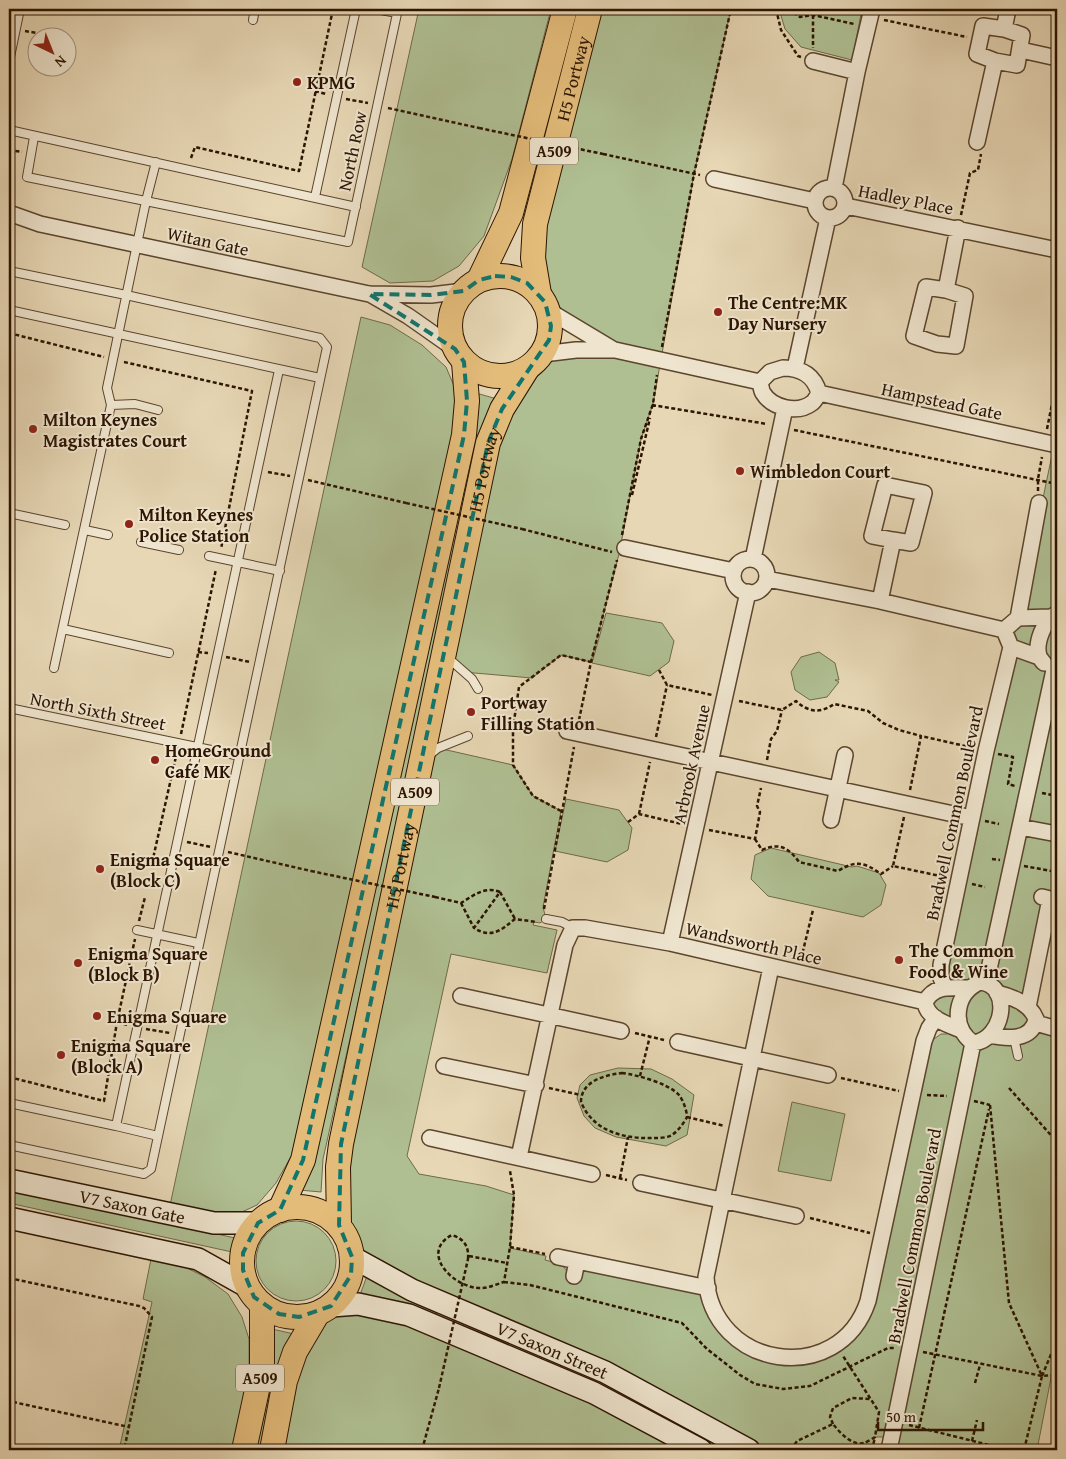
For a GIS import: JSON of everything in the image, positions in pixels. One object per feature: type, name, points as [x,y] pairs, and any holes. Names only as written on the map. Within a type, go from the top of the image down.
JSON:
[{"type":"main road","name":"H5 Portway","points":[[471,285],[511,213],[564,9]]},
{"type":"main road","name":"H5 Portway","points":[[544,302],[533,258],[535,224],[590,9]]},
{"type":"main road","points":[[495,276],[512,277],[527,283],[544,302],[551,326],[549,340],[535,362],[512,376],[494,377],[478,372],[459,356],[450,334],[450,319],[455,304],[471,285],[495,276]]},
{"type":"main road","name":"H5 Portway","points":[[280,1210],[302,1160],[464,435],[467,401],[459,356]]},
{"type":"main road","name":"H5 Portway","points":[[339,1225],[338,1167],[341,1144],[488,443],[502,408],[535,362]]},
{"type":"main road","name":"A509","points":[[244,1450],[262,1367],[255,1296],[243,1270],[243,1253],[248,1237],[258,1223],[268,1215],[280,1210],[296,1207],[312,1208],[326,1215],[339,1225],[348,1240],[352,1256],[351,1275],[344,1292],[325,1310],[295,1352],[288,1374],[272,1450]]},
{"type":"main road","points":[[255,1296],[279,1314],[299,1318],[325,1310]]},
{"type":"street","points":[[1004,29],[1008,9]]},
{"type":"street","points":[[834,188],[857,72],[870,18]]},
{"type":"street","points":[[983,26],[1004,29],[1022,35],[1017,65],[996,61],[977,54],[981,40],[983,26]]},
{"type":"street","points":[[1021,50],[1057,58]]},
{"type":"street","points":[[813,61],[857,72]]},
{"type":"street","points":[[977,142],[996,61]]},
{"type":"street","points":[[714,178],[815,201]]},
{"type":"street","points":[[834,188],[845,197],[846,206],[837,217],[828,218],[823,217],[817,210],[815,201],[820,192],[834,188]]},
{"type":"street","name":"Hadley Place","points":[[846,206],[1057,250]]},
{"type":"street","name":"Witan Gate","points":[[9,213],[40,224],[369,294],[431,296],[471,285]]},
{"type":"street","points":[[795,368],[828,218]]},
{"type":"street","name":"Witan Gate","points":[[9,226],[40,224]]},
{"type":"street","name":"Hadley Place","points":[[946,290],[958,228]]},
{"type":"street","name":"Witan Gate","points":[[369,294],[408,316],[459,356]]},
{"type":"street","points":[[544,302],[615,350]]},
{"type":"street","points":[[535,362],[576,350],[615,350],[760,382]]},
{"type":"street","points":[[783,368],[795,368],[806,373],[816,383],[819,393],[813,403],[799,409],[785,408],[772,402],[762,392],[760,382],[770,372],[783,368]]},
{"type":"street","name":"Hampstead Gate","points":[[819,393],[1057,445]]},
{"type":"street","points":[[753,559],[785,408]]},
{"type":"street","points":[[1018,618],[1039,503]]},
{"type":"street","points":[[880,601],[893,540]]},
{"type":"street","points":[[623,542],[734,570]]},
{"type":"street","points":[[753,559],[764,565],[767,579],[758,590],[748,592],[741,590],[736,585],[733,578],[734,570],[742,561],[753,559]]},
{"type":"street","points":[[767,579],[880,601],[1004,630]]},
{"type":"street","name":"Arbrook Avenue","points":[[670,943],[748,592]]},
{"type":"street","points":[[1004,630],[1018,618],[1053,615]]},
{"type":"street","points":[[1039,656],[1040,635],[1053,615]]},
{"type":"street","points":[[990,1035],[1000,1038],[1014,1038],[1027,1034],[1036,1024],[1035,1016],[1028,1007],[1010,997],[991,988],[980,982],[968,988],[945,988],[931,992],[925,1002],[927,1010],[936,1018],[961,1030],[973,1043],[981,1041],[995,1030],[1001,1013],[1001,1005],[991,988],[1020,827],[1056,670],[1046,666],[1039,656],[1011,647],[1004,630]]},
{"type":"street","name":"Bradwell Common Boulevard","points":[[945,988],[941,978],[941,965],[986,751],[1011,647]]},
{"type":"street","points":[[572,732],[972,818]]},
{"type":"street","points":[[831,820],[845,755]]},
{"type":"street","points":[[1020,827],[1057,834]]},
{"type":"street","points":[[1028,1007],[1050,899],[1042,897]]},
{"type":"street","points":[[519,1157],[536,1086],[565,945],[573,928]]},
{"type":"street","name":"Wandsworth Place","points":[[573,928],[590,928],[670,943],[925,1002]]},
{"type":"street","points":[[771,967],[706,1270],[708,1288],[712,1304],[723,1325],[737,1339],[758,1352],[781,1358],[797,1358],[818,1353],[834,1345]]},
{"type":"street","points":[[961,1030],[958,1020],[960,1004],[968,988]]},
{"type":"street","points":[[461,996],[621,1031]]},
{"type":"street","name":"Bradwell Common Boulevard","points":[[834,1345],[856,1325],[868,1301],[924,1042],[929,1028],[936,1018]]},
{"type":"street","points":[[1036,1024],[1057,1028]]},
{"type":"street","points":[[678,1042],[828,1075]]},
{"type":"street","name":"Bradwell Common Boulevard","points":[[891,1444],[973,1043]]},
{"type":"street","points":[[444,1066],[536,1086]]},
{"type":"street","points":[[430,1138],[592,1174]]},
{"type":"street","name":"V7 Saxon Gate","points":[[9,1180],[214,1223],[258,1223]]},
{"type":"street","points":[[641,1183],[796,1216]]},
{"type":"street","points":[[9,1218],[198,1259],[255,1296]]},
{"type":"street","name":"V7 Saxon Street","points":[[352,1256],[419,1294],[605,1372],[749,1450]]},
{"type":"street","points":[[558,1257],[708,1288]]},
{"type":"street","points":[[574,1276],[577,1261]]},
{"type":"street","name":"V7 Saxon Street","points":[[325,1310],[358,1304],[409,1315],[594,1393],[700,1450]]},
{"type":"lane","points":[[9,62],[20,9]]},
{"type":"lane","points":[[253,20],[255,9]]},
{"type":"lane","points":[[316,197],[356,9]]},
{"type":"lane","points":[[376,9],[398,11]]},
{"type":"lane","name":"North Row","points":[[146,201],[348,242],[398,11]]},
{"type":"lane","points":[[9,130],[356,207]]},
{"type":"lane","points":[[34,137],[27,177],[146,201]]},
{"type":"lane","points":[[54,668],[112,405],[107,388],[146,201],[156,162]]},
{"type":"lane","points":[[9,270],[320,338],[327,347],[151,1169],[144,1174],[9,1145]]},
{"type":"lane","points":[[9,310],[320,378]]},
{"type":"lane","points":[[116,1126],[279,370]]},
{"type":"lane","points":[[112,405],[135,404],[158,410]]},
{"type":"lane","points":[[9,513],[65,525]]},
{"type":"lane","points":[[85,530],[108,535]]},
{"type":"lane","points":[[142,542],[179,550]]},
{"type":"lane","points":[[209,556],[280,571]]},
{"type":"lane","points":[[63,630],[169,653]]},
{"type":"lane","points":[[444,654],[472,679],[478,689]]},
{"type":"lane","name":"North Sixth Street","points":[[9,708],[240,756]]},
{"type":"lane","points":[[422,760],[438,748],[468,736]]},
{"type":"lane","points":[[546,919],[562,922],[573,928]]},
{"type":"lane","points":[[137,930],[198,943]]},
{"type":"lane","points":[[1014,1038],[1018,1056]]},
{"type":"lane","points":[[9,1103],[158,1136]]},
{"type":"path","points":[[182,156],[192,158],[195,147],[299,172],[333,9]]},
{"type":"path","points":[[623,542],[641,439],[653,404],[659,360],[694,174],[731,9]]},
{"type":"path","points":[[776,9],[782,30],[798,56],[813,61],[813,15]]},
{"type":"path","points":[[788,9],[800,17],[813,15],[854,24],[870,18],[981,40]]},
{"type":"path","points":[[378,105],[714,178]]},
{"type":"path","points":[[958,228],[970,173],[978,170],[982,154],[977,142]]},
{"type":"path","points":[[9,150],[11,151],[9,160]]},
{"type":"path","points":[[9,333],[113,360],[252,391],[219,558],[152,863]]},
{"type":"path","points":[[653,404],[781,427],[1057,484]]},
{"type":"path","points":[[1052,404],[1057,405]]},
{"type":"path","points":[[258,470],[522,529],[619,554],[572,732],[562,811],[543,907],[546,919],[540,923],[515,919],[501,930],[493,933],[481,932],[474,928],[461,903]]},
{"type":"path","points":[[562,811],[533,796],[513,765],[513,728],[519,688],[561,655],[591,662]]},
{"type":"path","points":[[893,866],[881,874],[862,864],[851,863],[838,871],[799,862],[793,853],[774,845],[762,850],[755,839],[760,812],[757,806],[771,739],[778,731],[782,710],[796,701],[804,708],[815,712],[827,709],[834,704],[868,711],[883,723],[921,736]]},
{"type":"path","points":[[986,751],[1013,757],[1008,784]]},
{"type":"path","points":[[1041,792],[1057,796]]},
{"type":"path","points":[[628,822],[639,814],[755,839]]},
{"type":"path","points":[[218,849],[461,903],[483,890],[490,889],[500,892],[515,919]]},
{"type":"path","points":[[474,928],[500,892]]},
{"type":"path","points":[[9,1077],[104,1101],[118,1022],[145,897]]},
{"type":"path","points":[[798,972],[813,910]]},
{"type":"path","points":[[138,1027],[179,1035]]},
{"type":"path","points":[[621,1031],[678,1042]]},
{"type":"path","points":[[640,1077],[650,1036]]},
{"type":"path","points":[[622,1073],[640,1077],[677,1093],[681,1098],[687,1117],[670,1136],[628,1137],[595,1123],[583,1107],[581,1102],[582,1095],[589,1084],[608,1075],[622,1073]]},
{"type":"path","points":[[828,1075],[906,1092]]},
{"type":"path","points":[[536,1086],[582,1095]]},
{"type":"path","points":[[1009,1088],[1057,1142]]},
{"type":"path","points":[[919,1428],[990,1105],[1009,1302],[1042,1376]]},
{"type":"path","points":[[687,1117],[736,1129]]},
{"type":"path","points":[[620,1178],[628,1137]]},
{"type":"path","points":[[592,1174],[598,1173],[641,1183]]},
{"type":"path","points":[[796,1216],[882,1236]]},
{"type":"path","points":[[510,1247],[558,1257]]},
{"type":"path","points":[[422,1450],[439,1388],[468,1258],[507,1263]]},
{"type":"path","points":[[9,1278],[144,1308],[152,1317],[124,1450]]},
{"type":"path","points":[[1024,1450],[1042,1376],[1057,1340]]},
{"type":"path","points":[[834,1345],[850,1365],[879,1412],[872,1450]]},
{"type":"path","points":[[975,1383],[980,1365]]},
{"type":"path","points":[[1042,1376],[1057,1375]]},
{"type":"path","points":[[870,1399],[852,1398],[833,1408],[830,1417],[838,1432],[854,1442],[863,1443],[875,1437]]},
{"type":"path","points":[[14,1402],[129,1427]]},
{"type":"path","points":[[972,1441],[978,1420]]},
{"type":"path","points":[[896,1422],[1009,1450]]},
{"type":"path","points":[[791,1450],[797,1441],[833,1424]]},
{"type":"highlighted area","points":[[495,276],[511,277],[527,283],[545,302],[551,326],[549,340],[502,409],[488,443],[341,1144],[339,1225],[352,1257],[351,1275],[331,1306],[299,1317],[279,1314],[254,1297],[243,1270],[243,1253],[258,1223],[280,1210],[303,1160],[464,435],[467,401],[464,362],[455,349],[369,294],[431,295],[464,291],[479,280]]},
{"type":"green space","points":[[419,9],[551,9],[512,159],[484,236],[459,266],[433,281],[390,283],[362,267]]},
{"type":"green space","points":[[590,9],[731,9],[694,174],[653,404],[641,439],[619,554],[591,662],[561,655],[532,678],[463,672],[444,654],[488,443],[536,362],[543,354],[613,350],[549,311],[533,258]]},
{"type":"green space","points":[[779,9],[862,9],[852,60],[801,47],[785,29]]},
{"type":"green space","points":[[361,317],[390,325],[422,345],[446,367],[457,393],[458,430],[297,1146],[276,1183],[257,1205],[231,1217],[169,1210]]},
{"type":"green space","points":[[476,393],[497,399],[323,1159],[321,1192],[299,1190],[314,1159],[321,1132]]},
{"type":"green space","points":[[1057,431],[1057,895],[1027,1015],[1029,1017],[1026,1029],[1057,1037],[1057,1347],[1037,1450],[895,1450],[892,1437],[875,1437],[872,1450],[763,1450],[736,1443],[352,1257],[348,1240],[339,1225],[337,1198],[422,761],[438,748],[513,765],[533,796],[561,811],[543,907],[546,919],[540,923],[534,922],[533,925],[557,930],[547,973],[451,954],[407,1156],[419,1174],[486,1186],[514,1195],[510,1248],[546,1256],[545,1260],[561,1264],[567,1271],[567,1280],[579,1282],[582,1272],[587,1269],[697,1292],[704,1298],[707,1307],[773,1361],[857,1332],[931,1041],[941,1034],[947,1034],[949,1018],[931,1008],[1018,618]]},
{"type":"green space","points":[[606,613],[662,623],[674,641],[669,662],[650,676],[592,663]]},
{"type":"green space","points":[[819,652],[835,663],[839,680],[835,680],[839,682],[827,697],[810,700],[795,690],[791,672],[801,657]]},
{"type":"green space","points":[[566,799],[619,810],[632,828],[628,850],[607,862],[555,851]]},
{"type":"green space","points":[[771,848],[852,867],[857,866],[879,873],[886,885],[881,905],[863,917],[768,896],[751,879],[755,855]]},
{"type":"green space","points":[[618,1068],[651,1069],[672,1079],[694,1095],[687,1135],[666,1146],[616,1137],[595,1128],[584,1116],[577,1098],[580,1085],[590,1075]]},
{"type":"green space","points":[[792,1102],[845,1114],[831,1181],[778,1171]]},
{"type":"green space","points":[[9,1188],[235,1238],[232,1252],[9,1203]]},
{"type":"green space","points":[[296,1221],[311,1224],[324,1233],[333,1246],[336,1261],[333,1276],[324,1289],[311,1298],[296,1301],[281,1298],[268,1289],[259,1276],[256,1261],[259,1246],[268,1233],[281,1224]]},
{"type":"green space","points":[[151,1259],[183,1266],[205,1277],[228,1294],[242,1317],[249,1339],[249,1368],[233,1450],[119,1450],[152,1302],[143,1299]]},
{"type":"green space","points":[[368,1273],[409,1300],[437,1312],[433,1320],[388,1301],[360,1295]]},
{"type":"green space","points":[[318,1313],[409,1315],[701,1450],[272,1450]]},
{"type":"green space","points":[[272,1329],[294,1334],[263,1450],[252,1450]]},
{"type":"place","name":"KPMG","points":[[297,82]]},
{"type":"place","name":"The Centre:MK Day Nursery","points":[[718,312]]},
{"type":"place","name":"Milton Keynes Magistrates Court","points":[[33,429]]},
{"type":"place","name":"Wimbledon Court","points":[[740,471]]},
{"type":"place","name":"Milton Keynes Police Station","points":[[129,524]]},
{"type":"place","name":"Portway Filling Station","points":[[471,712]]},
{"type":"place","name":"HomeGround Café MK","points":[[155,760]]},
{"type":"place","name":"Enigma Square (Block C)","points":[[100,869]]},
{"type":"place","name":"The Common Food & Wine","points":[[899,960]]},
{"type":"place","name":"Enigma Square (Block B)","points":[[78,963]]},
{"type":"place","name":"Enigma Square","points":[[97,1016]]},
{"type":"place","name":"Enigma Square (Block A)","points":[[61,1055]]}]
